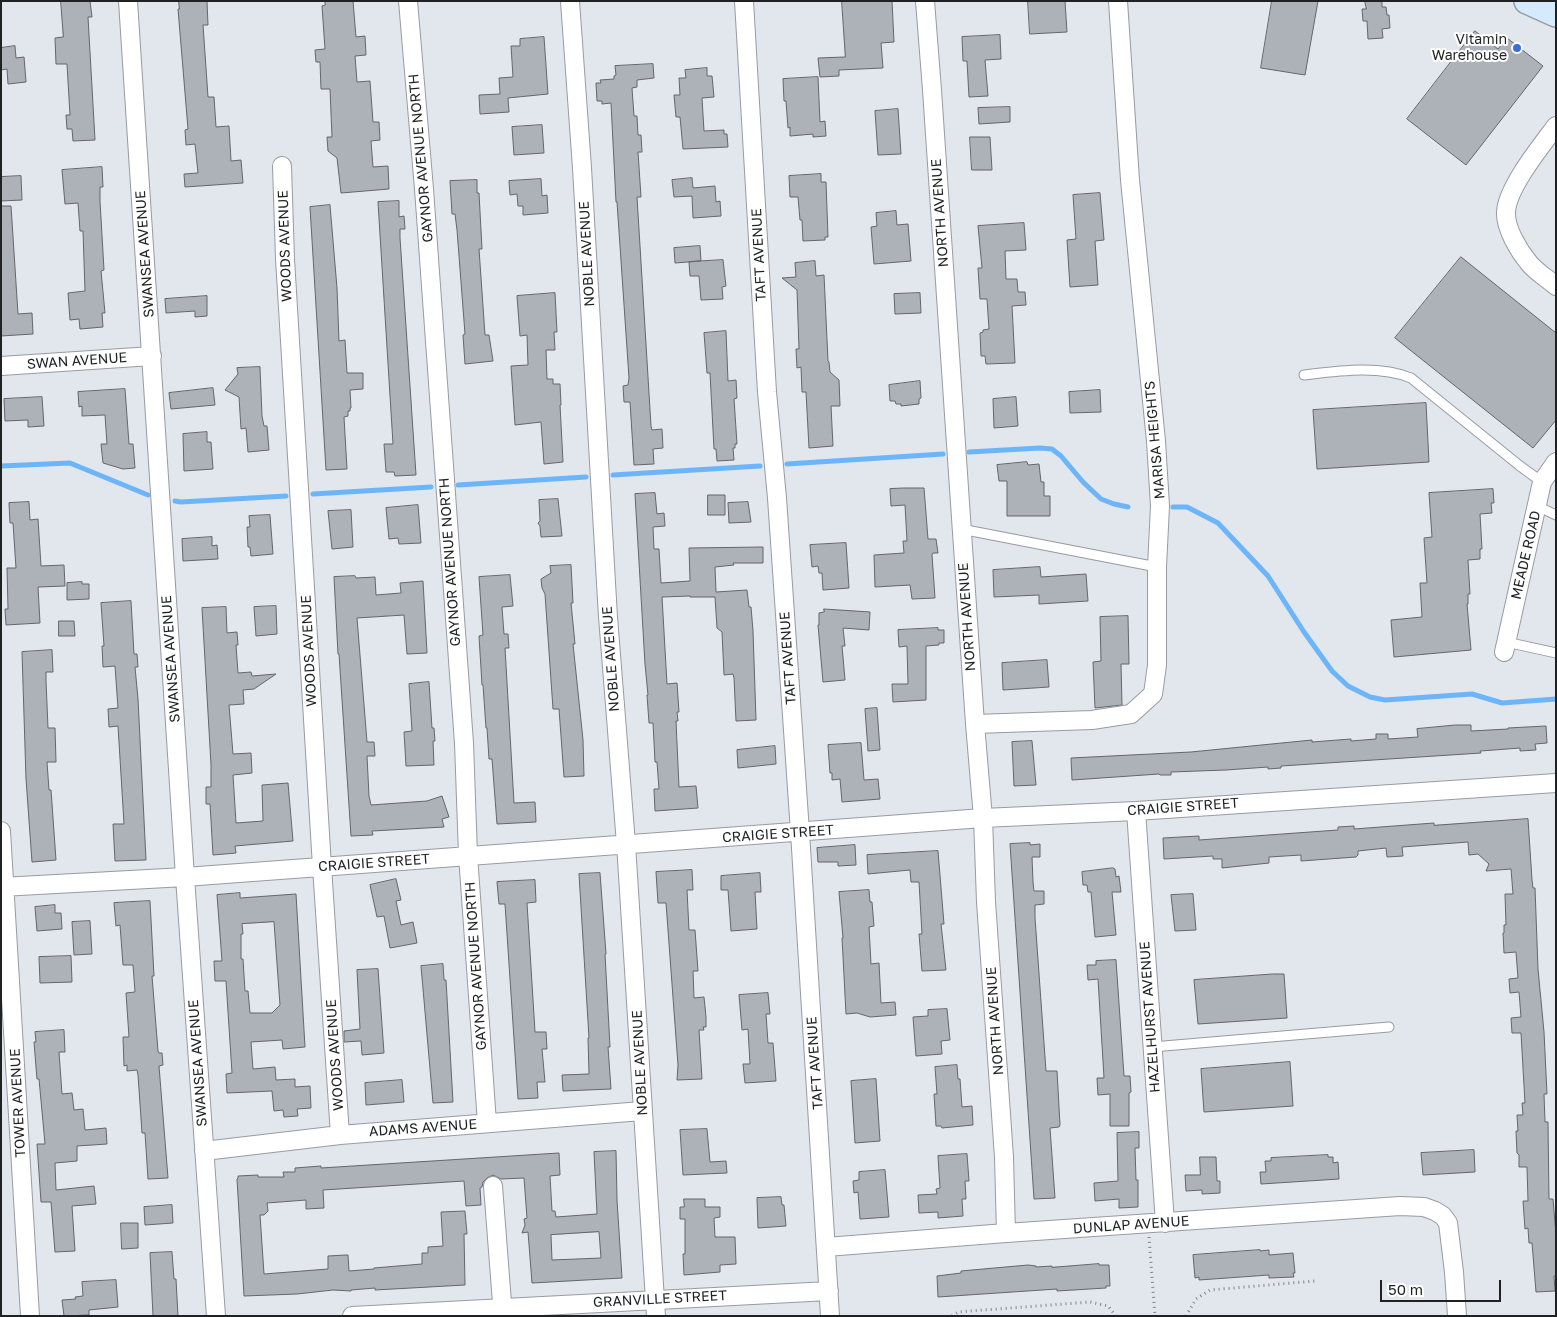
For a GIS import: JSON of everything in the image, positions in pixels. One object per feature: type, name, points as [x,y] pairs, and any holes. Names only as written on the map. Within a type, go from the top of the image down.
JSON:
[{"type":"main road","points":[[1527,1],[1556,14]]},
{"type":"street","name":"SWANSEA AVENUE","points":[[128,1],[185,876],[216,1316]]},
{"type":"street","name":"GAYNOR AVENUE NORTH","points":[[408,1],[424,189],[464,743],[468,855],[488,1123]]},
{"type":"street","name":"NOBLE AVENUE","points":[[570,1],[608,617],[626,844],[655,1307]]},
{"type":"street","name":"TAFT AVENUE","points":[[744,1],[767,392],[777,498],[800,832],[830,1316]]},
{"type":"street","name":"NORTH AVENUE","points":[[925,1],[983,818],[986,902],[1004,1157],[1006,1233]]},
{"type":"street","name":"MARISA HEIGHTS","points":[[975,724],[1092,720],[1131,714],[1153,694],[1157,665],[1157,567],[1160,506],[1156,441],[1130,180],[1118,1]]},
{"type":"street","points":[[1556,126],[1526,166],[1508,202],[1506,213],[1512,236],[1530,264],[1556,286]]},
{"type":"street","name":"WOODS AVENUE","points":[[282,166],[285,269],[340,1134]]},
{"type":"street","name":"SWAN AVENUE","points":[[1,366],[152,356]]},
{"type":"street","name":"MEADE ROAD","points":[[1505,647],[1542,482],[1556,462]]},
{"type":"street","name":"CRAIGIE STREET","points":[[3,887],[185,876],[983,818],[1136,811],[1556,783]]},
{"type":"street","name":"HAZELHURST AVENUE","points":[[1136,811],[1152,1047],[1156,1224]]},
{"type":"street","name":"TOWER AVENUE","points":[[1,831],[30,1316]]},
{"type":"street","name":"ADAMS AVENUE","points":[[204,1151],[340,1134],[642,1111]]},
{"type":"street","points":[[493,1186],[503,1312]]},
{"type":"street","name":"DUNLAP AVENUE","points":[[826,1247],[1400,1206],[1424,1207],[1435,1210],[1448,1223],[1457,1316]]},
{"type":"street","name":"GRANVILLE STREET","points":[[352,1316],[655,1307],[758,1294],[829,1291]]},
{"type":"lane","points":[[1304,374],[1373,370],[1402,374],[1411,378],[1542,482]]},
{"type":"lane","points":[[1537,506],[1556,515]]},
{"type":"lane","points":[[961,529],[1157,567]]},
{"type":"lane","points":[[1505,647],[1556,652]]},
{"type":"lane","points":[[1152,1047],[1389,1027]]},
{"type":"path","points":[[1155,1316],[1156,1224]]},
{"type":"path","points":[[1186,1316],[1196,1299],[1210,1290],[1315,1281]]},
{"type":"path","points":[[952,1316],[958,1312],[1090,1302],[1108,1306],[1116,1316]]},
{"type":"building","points":[[61,1],[90,1],[92,17],[88,17],[95,140],[73,141],[72,129],[67,129],[66,115],[70,115],[67,64],[56,64],[55,38],[63,37]]},
{"type":"building","points":[[179,1],[207,1],[208,25],[203,25],[208,97],[214,97],[216,127],[229,126],[231,161],[241,160],[243,183],[185,187],[184,174],[198,173],[195,144],[186,145],[185,130],[188,129],[178,9]]},
{"type":"building","points":[[325,1],[353,1],[356,37],[365,36],[366,55],[355,56],[357,82],[370,81],[373,122],[379,122],[380,140],[371,141],[373,167],[388,166],[389,189],[341,193],[337,158],[328,151],[327,137],[332,137],[330,89],[321,89],[320,62],[316,62],[315,50],[325,49],[322,6],[325,5]]},
{"type":"building","points":[[842,1],[892,1],[894,42],[881,43],[883,68],[839,70],[839,76],[820,77],[818,58],[845,57]]},
{"type":"building","points":[[1028,1],[1065,1],[1067,32],[1030,34]]},
{"type":"building","points":[[1272,1],[1318,1],[1305,75],[1261,68]]},
{"type":"building","points":[[1365,1],[1382,1],[1382,7],[1386,7],[1390,28],[1382,29],[1383,38],[1368,39],[1367,21],[1363,21],[1362,9],[1366,9]]},
{"type":"building","points":[[1475,31],[1498,49],[1507,38],[1543,66],[1466,165],[1407,119]]},
{"type":"building","points":[[1000,35],[1001,59],[985,60],[988,96],[969,97],[967,61],[963,61],[962,37]]},
{"type":"building","points":[[544,37],[548,94],[508,98],[509,112],[480,114],[479,95],[500,94],[499,78],[513,77],[511,46],[520,46],[520,39]]},
{"type":"building","points":[[15,46],[16,58],[24,57],[26,82],[8,84],[7,69],[1,70],[1,48]]},
{"type":"building","points":[[653,64],[654,78],[637,80],[637,87],[632,88],[634,116],[637,116],[638,135],[641,135],[642,152],[638,152],[641,197],[637,197],[651,426],[652,430],[662,429],[663,448],[653,449],[654,464],[634,465],[630,402],[624,402],[623,386],[628,385],[629,378],[611,103],[602,104],[602,101],[597,101],[596,83],[601,83],[600,80],[614,79],[616,75],[615,66]]},
{"type":"building","points":[[707,68],[707,76],[712,76],[714,97],[702,98],[704,131],[724,130],[724,134],[727,134],[728,147],[683,149],[680,117],[676,117],[674,95],[680,95],[679,78],[686,78],[685,70]]},
{"type":"building","points":[[818,77],[820,122],[825,121],[826,136],[813,137],[813,134],[790,136],[786,101],[784,101],[783,79]]},
{"type":"building","points":[[1010,107],[1010,122],[979,124],[978,108]]},
{"type":"building","points":[[898,109],[901,154],[878,155],[875,111]]},
{"type":"building","points":[[542,125],[544,153],[514,155],[512,127]]},
{"type":"building","points":[[970,137],[990,137],[992,170],[972,170]]},
{"type":"building","points":[[102,167],[103,187],[100,187],[100,201],[104,270],[101,271],[105,313],[102,313],[103,327],[80,329],[79,319],[70,320],[68,293],[85,291],[83,231],[80,231],[78,203],[65,204],[62,170]]},
{"type":"building","points":[[821,174],[821,182],[826,182],[828,237],[825,237],[825,240],[803,241],[798,197],[790,197],[789,176]]},
{"type":"building","points":[[21,176],[22,200],[1,201],[1,177]]},
{"type":"building","points":[[692,178],[693,188],[715,186],[716,202],[720,201],[721,216],[693,218],[692,196],[674,197],[672,180]]},
{"type":"building","points":[[541,179],[542,196],[547,195],[548,213],[523,215],[523,206],[518,206],[517,194],[510,195],[509,181]]},
{"type":"building","points":[[477,180],[482,249],[479,249],[485,335],[489,335],[493,361],[465,364],[463,335],[465,334],[457,230],[455,214],[452,214],[450,181]]},
{"type":"building","points":[[1100,193],[1104,240],[1095,241],[1098,285],[1070,287],[1067,240],[1076,239],[1073,195]]},
{"type":"building","points":[[399,201],[399,217],[404,216],[405,229],[400,229],[400,238],[416,475],[395,476],[394,472],[386,472],[384,444],[393,444],[378,202]]},
{"type":"building","points":[[330,205],[337,288],[339,341],[345,340],[347,373],[363,373],[363,389],[350,390],[351,408],[348,411],[348,416],[344,417],[347,469],[326,470],[310,207]]},
{"type":"building","points":[[1,206],[11,206],[18,314],[32,313],[33,334],[1,336]]},
{"type":"building","points":[[896,211],[897,225],[908,224],[911,261],[874,264],[871,227],[877,226],[876,213]]},
{"type":"building","points":[[1024,223],[1026,250],[1005,251],[1006,279],[1017,279],[1018,292],[1025,292],[1026,305],[1012,306],[1015,363],[986,364],[985,356],[981,356],[980,333],[983,330],[989,329],[987,299],[980,299],[978,268],[982,268],[978,226]]},
{"type":"building","points":[[700,246],[701,261],[675,263],[674,248]]},
{"type":"building","points":[[1461,257],[1556,333],[1556,420],[1533,448],[1395,338]]},
{"type":"building","points":[[723,260],[726,286],[722,287],[723,299],[701,300],[699,276],[690,276],[689,262]]},
{"type":"building","points":[[815,261],[816,276],[824,275],[828,361],[830,372],[839,380],[840,406],[831,406],[833,446],[809,448],[806,392],[802,392],[801,367],[797,368],[796,349],[799,349],[797,290],[782,278],[796,277],[795,263]]},
{"type":"building","points":[[555,293],[557,332],[554,332],[555,350],[546,350],[547,379],[553,379],[553,384],[560,384],[563,462],[544,464],[541,422],[515,425],[511,366],[528,365],[527,335],[520,336],[517,296]]},
{"type":"building","points":[[920,293],[921,313],[895,314],[894,294]]},
{"type":"building","points":[[207,296],[207,316],[195,317],[195,311],[166,313],[165,299]]},
{"type":"building","points":[[726,331],[728,381],[736,380],[737,398],[734,399],[737,444],[733,448],[734,460],[717,461],[716,449],[714,449],[710,373],[707,373],[704,333]]},
{"type":"building","points":[[260,367],[262,416],[264,426],[267,426],[269,450],[248,452],[246,428],[241,429],[239,397],[225,390],[238,374],[237,368]]},
{"type":"building","points":[[920,381],[921,398],[919,399],[919,404],[901,406],[901,404],[896,404],[895,401],[890,401],[889,385]]},
{"type":"building","points":[[213,388],[215,405],[171,409],[169,393]]},
{"type":"building","points":[[125,389],[129,444],[133,444],[135,468],[123,469],[103,463],[101,444],[107,444],[105,415],[82,416],[82,406],[79,407],[78,392]]},
{"type":"building","points":[[1100,390],[1101,412],[1070,413],[1069,392]]},
{"type":"building","points":[[42,397],[44,426],[28,427],[28,420],[5,421],[4,399]]},
{"type":"building","points":[[1016,397],[1018,426],[994,428],[993,399]]},
{"type":"building","points":[[1426,403],[1429,462],[1317,469],[1313,410]]},
{"type":"building","points":[[207,432],[207,442],[211,442],[213,469],[184,471],[183,434]]},
{"type":"building","points":[[1027,462],[1028,465],[1039,464],[1041,482],[1044,482],[1044,496],[1050,496],[1050,516],[1007,516],[1007,481],[999,481],[997,465]]},
{"type":"building","points":[[924,488],[928,539],[936,539],[938,553],[933,553],[932,555],[935,598],[912,599],[910,585],[875,587],[874,555],[904,553],[903,541],[907,541],[905,505],[891,506],[890,489]]},
{"type":"building","points":[[1493,489],[1494,503],[1491,503],[1492,513],[1480,514],[1482,549],[1480,549],[1480,559],[1468,560],[1470,594],[1468,594],[1467,604],[1471,650],[1394,657],[1391,620],[1422,617],[1420,583],[1427,583],[1424,538],[1432,537],[1429,493]]},
{"type":"building","points":[[655,493],[657,514],[664,513],[665,526],[653,527],[654,549],[659,549],[661,583],[690,581],[689,548],[763,547],[763,563],[733,563],[734,565],[715,567],[716,592],[747,590],[753,631],[756,720],[736,721],[734,678],[733,674],[724,675],[722,632],[717,628],[715,597],[662,597],[667,684],[677,683],[679,712],[677,712],[678,721],[676,721],[679,787],[696,786],[698,808],[655,811],[654,789],[659,789],[657,762],[655,762],[653,723],[649,723],[635,494]]},
{"type":"building","points":[[708,495],[725,495],[725,515],[708,515]]},
{"type":"building","points":[[558,499],[562,536],[541,537],[538,523],[540,521],[539,500]]},
{"type":"building","points":[[29,502],[30,520],[38,519],[41,566],[64,565],[65,586],[38,587],[40,623],[6,625],[5,609],[8,609],[7,568],[16,568],[13,523],[10,523],[9,503]]},
{"type":"building","points":[[748,502],[751,522],[729,523],[728,503]]},
{"type":"building","points":[[418,505],[421,543],[399,544],[398,538],[389,539],[386,508]]},
{"type":"building","points":[[351,510],[353,547],[332,549],[328,511]]},
{"type":"building","points":[[270,515],[273,554],[251,556],[250,547],[248,547],[247,527],[250,527],[249,516]]},
{"type":"building","points":[[212,537],[212,546],[217,545],[218,559],[183,561],[182,539]]},
{"type":"building","points":[[846,543],[849,588],[823,590],[822,573],[819,573],[818,566],[812,567],[810,545]]},
{"type":"building","points":[[571,565],[573,603],[571,603],[575,644],[573,644],[583,740],[584,776],[564,777],[559,709],[553,709],[545,594],[541,579],[551,573],[550,566]]},
{"type":"building","points":[[1040,567],[1041,577],[1086,574],[1088,601],[1039,604],[1039,595],[994,597],[993,570]]},
{"type":"building","points":[[510,575],[513,606],[502,607],[504,634],[508,634],[509,648],[505,648],[514,803],[535,802],[536,822],[497,824],[492,759],[489,759],[482,685],[479,636],[483,635],[479,577]]},
{"type":"building","points":[[355,576],[356,578],[375,577],[376,595],[401,593],[400,583],[423,581],[427,653],[407,654],[404,615],[357,618],[367,742],[374,742],[375,756],[367,756],[369,796],[371,805],[427,801],[442,796],[449,817],[442,819],[444,827],[372,831],[373,835],[351,836],[334,577]]},
{"type":"building","points":[[82,582],[82,584],[89,584],[89,599],[67,600],[67,583]]},
{"type":"building","points":[[131,601],[134,654],[137,654],[138,667],[135,667],[146,860],[115,861],[113,824],[124,824],[118,726],[109,727],[108,709],[118,708],[115,666],[103,667],[102,646],[104,646],[101,603]]},
{"type":"building","points":[[276,606],[277,634],[256,636],[254,607]]},
{"type":"building","points":[[226,607],[227,633],[237,632],[238,673],[251,672],[252,676],[276,674],[254,689],[243,690],[244,704],[229,705],[233,754],[251,753],[252,773],[233,775],[236,823],[263,821],[262,785],[288,783],[293,841],[235,846],[236,853],[213,855],[210,804],[206,804],[206,787],[211,787],[211,765],[202,608]]},
{"type":"building","points":[[824,609],[870,612],[869,630],[843,628],[845,646],[842,646],[845,680],[823,682],[818,625],[819,613],[824,612]]},
{"type":"building","points":[[1128,616],[1129,664],[1121,664],[1122,705],[1095,708],[1093,662],[1101,661],[1100,617]]},
{"type":"building","points":[[59,621],[74,621],[75,636],[59,636]]},
{"type":"building","points":[[938,628],[938,630],[944,630],[944,643],[926,646],[926,700],[893,702],[892,684],[908,684],[907,646],[899,647],[898,630]]},
{"type":"building","points":[[52,650],[53,672],[46,672],[46,681],[48,728],[55,728],[56,762],[47,762],[56,860],[32,862],[26,779],[22,652]]},
{"type":"building","points":[[1047,660],[1049,687],[1003,690],[1002,663]]},
{"type":"building","points":[[429,682],[432,728],[434,728],[435,741],[433,741],[434,765],[406,766],[404,732],[412,731],[409,684]]},
{"type":"building","points":[[877,708],[880,750],[868,751],[865,709]]},
{"type":"building","points":[[1471,725],[1471,731],[1546,726],[1547,743],[1535,744],[1536,750],[1520,751],[1520,748],[1480,751],[1481,753],[1281,766],[1281,768],[1268,769],[1268,767],[1171,772],[1171,775],[1159,774],[1072,780],[1071,758],[1191,752],[1312,740],[1312,742],[1351,739],[1351,741],[1376,739],[1376,734],[1388,734],[1388,739],[1418,737],[1417,729]]},
{"type":"building","points":[[1032,741],[1036,785],[1014,786],[1012,742]]},
{"type":"building","points":[[861,743],[864,780],[878,779],[880,799],[842,802],[840,779],[832,780],[832,773],[830,773],[828,745]]},
{"type":"building","points":[[775,746],[776,764],[738,768],[737,750]]},
{"type":"building","points":[[1528,819],[1532,880],[1533,888],[1535,888],[1538,969],[1544,1032],[1547,1094],[1544,1094],[1545,1122],[1548,1122],[1549,1199],[1553,1199],[1556,1235],[1555,1291],[1536,1292],[1532,1243],[1529,1243],[1528,1228],[1525,1229],[1523,1201],[1528,1201],[1527,1167],[1519,1167],[1519,1155],[1517,1153],[1517,1115],[1523,1115],[1522,1103],[1525,1103],[1521,1033],[1512,1033],[1511,1018],[1521,1017],[1519,992],[1510,993],[1509,979],[1518,978],[1516,952],[1504,953],[1503,933],[1504,925],[1506,925],[1505,894],[1513,894],[1511,869],[1486,871],[1489,864],[1478,854],[1469,855],[1468,842],[1402,847],[1403,856],[1387,857],[1386,848],[1358,851],[1356,857],[1301,861],[1301,855],[1269,857],[1269,863],[1222,868],[1222,859],[1213,859],[1213,856],[1164,859],[1163,838],[1199,836],[1199,840],[1338,830],[1338,827],[1354,826],[1354,829]]},
{"type":"building","points":[[1030,843],[1030,845],[1040,844],[1040,857],[1032,857],[1033,882],[1034,891],[1044,891],[1044,904],[1035,905],[1035,918],[1046,1071],[1057,1071],[1060,1125],[1059,1127],[1050,1128],[1055,1198],[1034,1199],[1010,844]]},
{"type":"building","points":[[855,845],[856,865],[838,866],[838,862],[818,862],[817,848]]},
{"type":"building","points":[[938,851],[944,924],[941,924],[946,970],[922,971],[919,934],[922,934],[919,882],[911,882],[910,870],[868,874],[867,855]]},
{"type":"building","points":[[1115,869],[1116,877],[1119,876],[1121,892],[1112,892],[1116,935],[1095,937],[1091,892],[1088,892],[1087,885],[1083,885],[1082,872]]},
{"type":"building","points":[[692,870],[693,890],[687,890],[689,930],[695,930],[698,971],[693,971],[694,998],[704,997],[706,1027],[703,1027],[704,1030],[699,1030],[702,1079],[677,1080],[678,1065],[666,903],[658,903],[656,872]]},
{"type":"building","points":[[600,873],[606,954],[611,1089],[563,1091],[562,1075],[589,1074],[589,1038],[579,874]]},
{"type":"building","points":[[760,873],[761,892],[755,892],[757,929],[731,931],[728,890],[721,890],[721,876]]},
{"type":"building","points":[[396,879],[401,900],[396,901],[401,925],[413,922],[417,943],[390,948],[384,916],[377,917],[370,885]]},
{"type":"building","points":[[535,880],[536,902],[527,903],[535,1032],[546,1032],[547,1049],[542,1049],[545,1082],[537,1082],[538,1098],[518,1099],[505,904],[499,904],[497,882]]},
{"type":"building","points":[[869,890],[874,926],[869,927],[871,964],[879,963],[881,1003],[895,1002],[896,1015],[870,1017],[857,1013],[846,1014],[839,892]]},
{"type":"building","points":[[240,893],[240,898],[296,894],[305,1047],[283,1049],[282,1040],[251,1042],[253,1069],[275,1067],[276,1080],[295,1079],[295,1087],[310,1086],[311,1108],[297,1109],[298,1116],[284,1117],[283,1110],[274,1111],[272,1091],[227,1093],[226,1074],[232,1073],[226,981],[215,981],[214,961],[222,961],[217,895]],"holes":[[[274,922],[280,1005],[272,1013],[250,1013],[248,991],[245,991],[243,959],[241,959],[242,924]]]},
{"type":"building","points":[[1193,894],[1196,930],[1175,931],[1171,895]]},
{"type":"building","points":[[150,901],[154,976],[152,976],[158,1051],[162,1053],[163,1065],[159,1066],[168,1178],[148,1179],[145,1133],[142,1133],[137,1070],[127,1071],[127,1065],[124,1066],[123,1037],[129,1037],[126,993],[135,992],[133,965],[123,965],[120,925],[116,926],[114,903]]},
{"type":"building","points":[[55,905],[55,913],[61,913],[62,929],[37,931],[35,907]]},
{"type":"building","points":[[90,921],[92,954],[74,955],[72,922]]},
{"type":"building","points":[[71,956],[72,982],[40,983],[39,957]]},
{"type":"building","points":[[1116,960],[1124,1076],[1130,1076],[1129,1126],[1110,1126],[1110,1094],[1098,1095],[1097,1078],[1104,1078],[1098,979],[1088,980],[1087,965],[1096,965],[1096,961]]},
{"type":"building","points":[[443,964],[444,980],[446,980],[453,1102],[433,1103],[421,966]]},
{"type":"building","points":[[378,969],[384,1053],[362,1055],[361,1041],[344,1042],[344,1031],[360,1029],[357,970]]},
{"type":"building","points":[[1284,974],[1287,1018],[1198,1024],[1194,980]]},
{"type":"building","points":[[768,993],[770,1014],[766,1014],[768,1043],[773,1043],[776,1081],[745,1083],[743,1064],[750,1064],[748,1029],[742,1030],[739,995]]},
{"type":"building","points":[[947,1009],[950,1040],[941,1041],[942,1054],[916,1056],[913,1017],[928,1016],[928,1010]]},
{"type":"building","points":[[64,1030],[65,1052],[59,1052],[62,1094],[72,1093],[74,1110],[83,1109],[85,1130],[106,1128],[107,1144],[77,1146],[77,1161],[55,1163],[56,1190],[94,1186],[96,1204],[72,1206],[75,1251],[55,1252],[51,1202],[41,1202],[37,1144],[45,1144],[34,1042],[36,1042],[35,1032]]},
{"type":"building","points":[[1290,1062],[1293,1106],[1204,1112],[1201,1069]]},
{"type":"building","points":[[957,1065],[962,1107],[972,1106],[973,1125],[942,1128],[941,1126],[936,1126],[934,1094],[937,1094],[935,1067]]},
{"type":"building","points":[[876,1079],[880,1141],[855,1143],[851,1081]]},
{"type":"building","points":[[402,1080],[404,1102],[366,1105],[365,1083]]},
{"type":"building","points":[[707,1129],[710,1162],[726,1161],[727,1173],[683,1175],[680,1130]]},
{"type":"building","points":[[1139,1132],[1139,1148],[1135,1148],[1138,1207],[1119,1208],[1119,1199],[1095,1201],[1094,1183],[1118,1181],[1117,1133]]},
{"type":"building","points":[[1474,1150],[1475,1172],[1423,1175],[1421,1153]]},
{"type":"building","points":[[616,1151],[622,1278],[532,1283],[528,1232],[522,1233],[525,1225],[524,1219],[527,1218],[524,1178],[501,1179],[493,1175],[483,1182],[480,1188],[481,1205],[466,1206],[464,1181],[323,1190],[324,1208],[306,1209],[306,1200],[267,1203],[268,1211],[264,1215],[260,1215],[264,1274],[328,1269],[328,1256],[348,1255],[349,1271],[422,1264],[422,1253],[428,1253],[428,1247],[443,1246],[441,1212],[465,1211],[467,1234],[464,1234],[465,1285],[375,1290],[375,1288],[351,1291],[333,1290],[297,1294],[244,1296],[238,1176],[284,1177],[283,1172],[295,1172],[295,1168],[559,1153],[560,1175],[550,1176],[552,1211],[555,1211],[556,1217],[597,1214],[594,1152]],"holes":[[[599,1232],[601,1258],[552,1260],[551,1235]]]},
{"type":"building","points":[[967,1154],[969,1181],[965,1181],[966,1199],[962,1199],[963,1216],[938,1218],[938,1212],[919,1213],[918,1195],[937,1194],[936,1189],[940,1188],[938,1156]]},
{"type":"building","points":[[1328,1155],[1328,1157],[1333,1157],[1333,1163],[1338,1162],[1339,1179],[1261,1184],[1260,1172],[1266,1172],[1265,1161],[1271,1161],[1271,1158]]},
{"type":"building","points":[[1200,1157],[1216,1157],[1217,1181],[1220,1181],[1220,1193],[1202,1194],[1202,1190],[1186,1191],[1185,1175],[1200,1175]]},
{"type":"building","points":[[885,1170],[889,1217],[860,1219],[858,1192],[854,1193],[853,1181],[859,1180],[859,1172]]},
{"type":"building","points":[[781,1197],[782,1205],[784,1205],[786,1226],[758,1228],[757,1198]]},
{"type":"building","points":[[684,1199],[705,1199],[705,1207],[720,1207],[720,1217],[714,1218],[715,1237],[735,1237],[736,1264],[720,1265],[720,1272],[684,1275],[685,1219],[680,1219],[680,1207],[684,1207]]},
{"type":"building","points":[[172,1205],[173,1223],[145,1225],[144,1207]]},
{"type":"building","points":[[121,1223],[138,1223],[138,1248],[122,1249]]},
{"type":"building","points":[[1269,1250],[1269,1255],[1293,1253],[1294,1277],[1269,1278],[1269,1275],[1199,1280],[1199,1277],[1195,1278],[1193,1255]]},
{"type":"building","points":[[172,1252],[178,1316],[153,1316],[150,1253]]},
{"type":"building","points":[[1028,1265],[1052,1267],[1109,1265],[1110,1286],[1106,1286],[1106,1288],[1057,1291],[1057,1289],[938,1297],[937,1276],[961,1273],[961,1271]]},
{"type":"building","points":[[116,1280],[118,1307],[89,1310],[89,1315],[64,1316],[62,1300],[76,1299],[75,1297],[83,1296],[82,1282]]},
{"type":"waterway","points":[[969,452],[1052,449],[1061,456],[1083,482],[1101,499],[1128,507]]},
{"type":"waterway","points":[[787,464],[943,454]]},
{"type":"waterway","points":[[1,466],[70,463],[148,495]]},
{"type":"waterway","points":[[613,475],[760,466]]},
{"type":"waterway","points":[[458,485],[586,477]]},
{"type":"waterway","points":[[313,494],[431,487]]},
{"type":"waterway","points":[[175,501],[286,496]]},
{"type":"waterway","points":[[1173,507],[1187,507],[1218,523],[1268,576],[1332,671],[1348,686],[1370,697],[1385,700],[1472,694],[1502,703],[1556,699]]},
{"type":"place","name":"Vitamin Warehouse","points":[[1517,48]]}]
